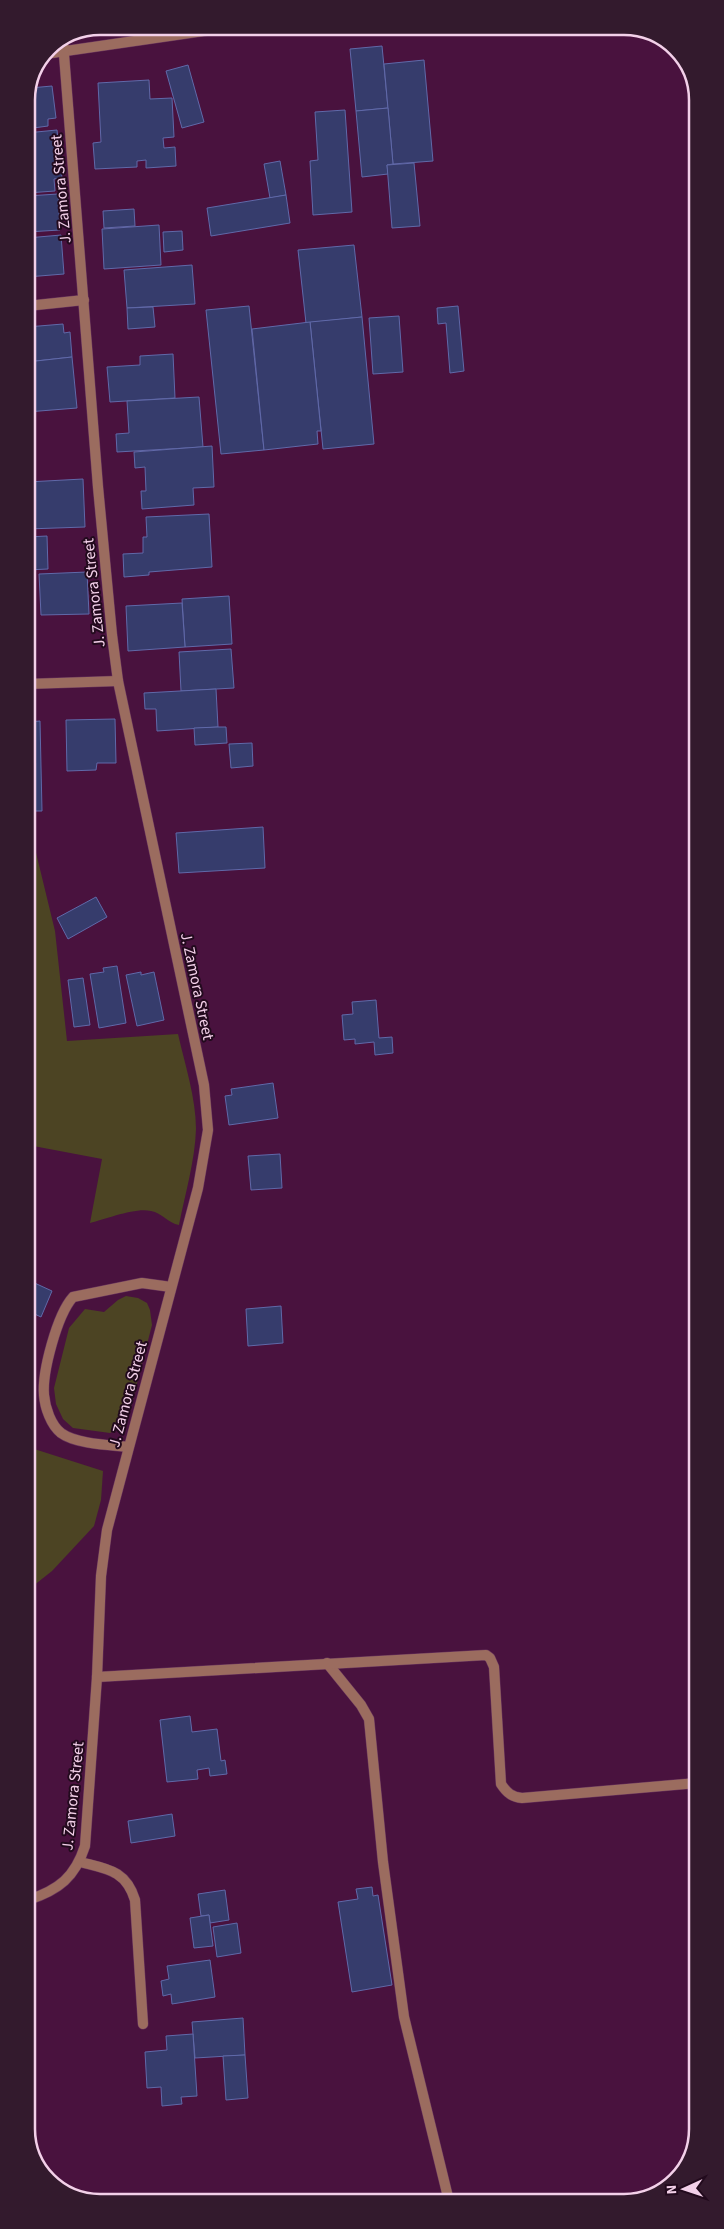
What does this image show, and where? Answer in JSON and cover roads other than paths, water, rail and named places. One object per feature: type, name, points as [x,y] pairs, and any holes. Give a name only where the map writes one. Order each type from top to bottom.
[{"type":"street","points":[[63,47],[163,35]]},
{"type":"street","name":"J. Zamora Street","points":[[35,1897],[62,1884],[73,1873],[80,1862],[85,1846],[97,1677],[102,1560],[107,1530],[204,1160],[208,1116],[202,1075],[118,680],[98,497],[63,47]]},
{"type":"street","points":[[35,305],[84,300]]},
{"type":"street","points":[[35,684],[118,680]]},
{"type":"street","points":[[128,1447],[77,1440],[62,1434],[56,1429],[47,1409],[44,1393],[52,1348],[65,1309],[73,1297],[134,1284],[151,1283],[171,1286]]},
{"type":"street","points":[[97,1677],[482,1654],[490,1658],[494,1667],[501,1784],[506,1792],[514,1797],[522,1798],[689,1784]]},
{"type":"street","points":[[327,1662],[361,1705],[370,1724],[383,1862],[404,2016],[448,2194]]},
{"type":"street","points":[[80,1862],[119,1874],[132,1889],[135,1900],[143,2024]]}]
